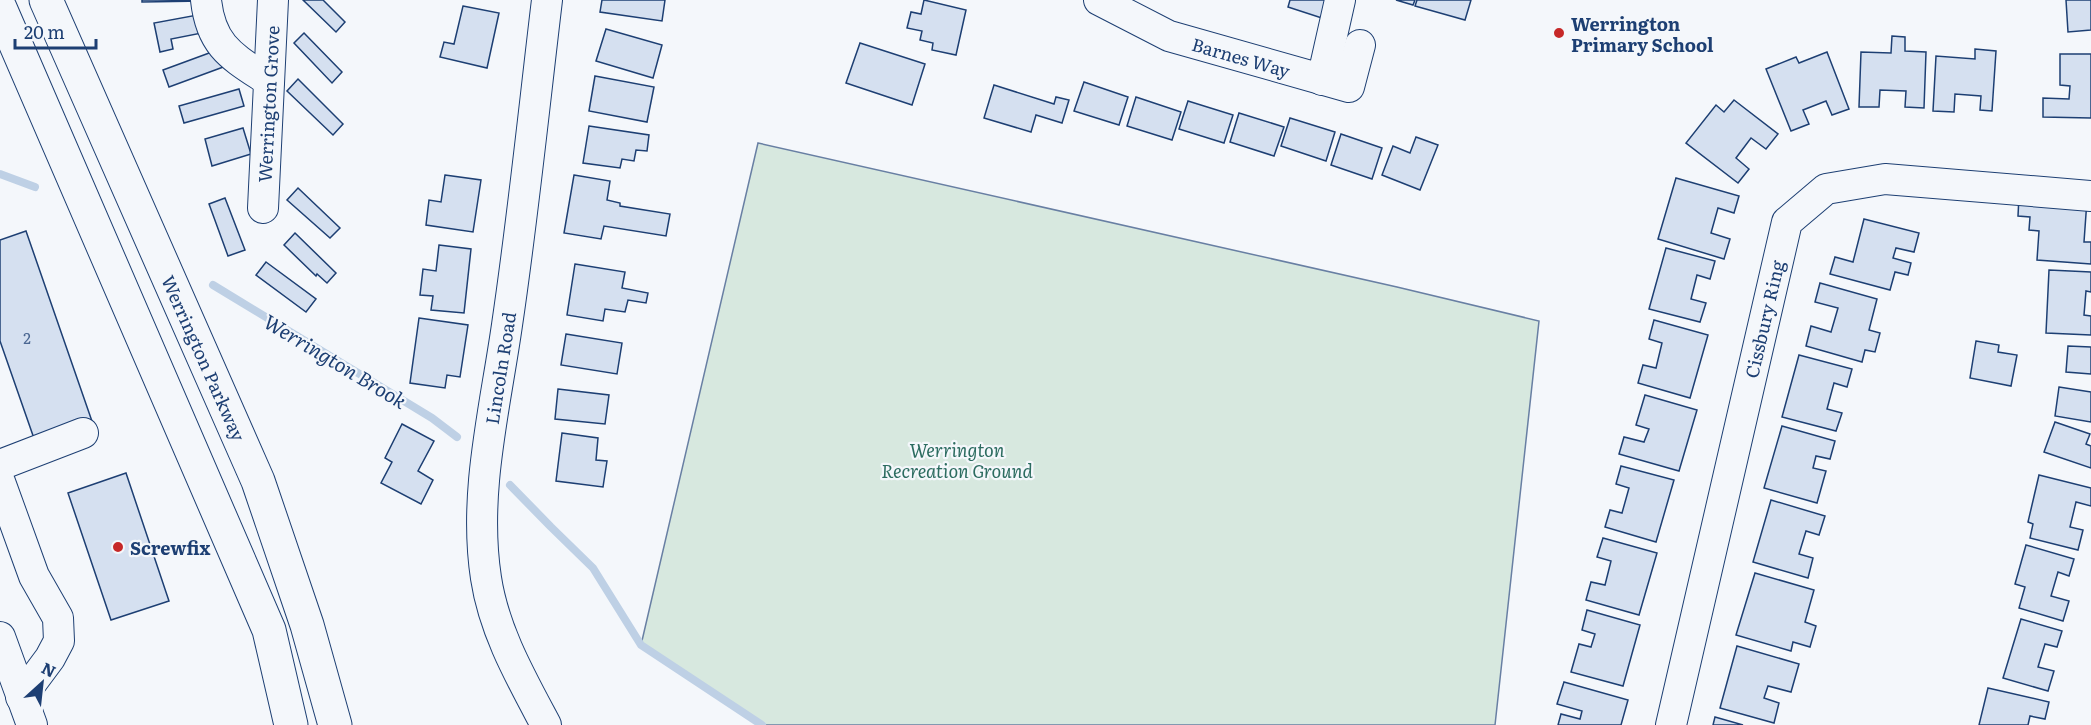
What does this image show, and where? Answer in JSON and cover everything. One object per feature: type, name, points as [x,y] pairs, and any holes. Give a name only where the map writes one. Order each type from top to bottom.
[{"type":"highway","name":"Werrington Parkway","points":[[46,0],[258,481],[307,625],[335,725]]},
{"type":"highway","points":[[0,8],[269,630],[291,725]]},
{"type":"street","points":[[206,0],[207,13],[215,36],[233,56],[269,81]]},
{"type":"street","name":"Werrington Grove","points":[[263,208],[273,0]]},
{"type":"street","name":"Lincoln Road","points":[[546,725],[519,675],[494,615],[486,580],[482,546],[482,512],[487,455],[524,198],[547,0]]},
{"type":"street","name":"Barnes Way","points":[[1099,0],[1169,36],[1349,87],[1360,45]]},
{"type":"street","points":[[1323,80],[1340,0]]},
{"type":"street","name":"Cissbury Ring","points":[[1671,725],[1786,222],[1826,189],[1885,179],[2091,196]]},
{"type":"street","points":[[0,465],[83,433]]},
{"type":"street","points":[[0,482],[34,576],[58,618],[59,641],[50,658],[21,697]]},
{"type":"street","points":[[0,637],[32,725]]},
{"type":"green space","name":"Werrington Recreation Ground","points":[[758,143],[1539,321],[1495,725],[762,725],[641,645]]},
{"type":"building","points":[[142,0],[204,0],[204,1],[142,2]]},
{"type":"building","points":[[303,0],[323,0],[345,22],[336,32]]},
{"type":"building","points":[[602,0],[665,0],[662,21],[600,12]]},
{"type":"building","points":[[924,0],[966,10],[956,55],[932,50],[933,43],[920,40],[922,31],[907,28],[911,12],[921,14]]},
{"type":"building","points":[[1290,0],[1335,0],[1331,21],[1288,7]]},
{"type":"building","points":[[1396,0],[1415,0],[1413,5]]},
{"type":"building","points":[[1417,0],[1471,0],[1465,20],[1415,6]]},
{"type":"building","points":[[2066,0],[2091,0],[2091,30],[2068,32]]},
{"type":"building","points":[[463,6],[499,13],[487,68],[440,57],[444,42],[454,44]]},
{"type":"building","points":[[208,13],[212,31],[171,39],[173,49],[160,52],[154,23]]},
{"type":"building","points":[[606,29],[662,45],[653,78],[596,61]]},
{"type":"building","points":[[304,33],[342,72],[332,83],[294,43]]},
{"type":"building","points":[[1892,36],[1905,37],[1905,51],[1926,52],[1924,108],[1905,107],[1906,91],[1880,90],[1879,107],[1859,107],[1861,52],[1891,53]]},
{"type":"building","points":[[860,43],[925,64],[912,105],[846,83]]},
{"type":"building","points":[[220,49],[226,66],[169,87],[163,70]]},
{"type":"building","points":[[1975,49],[1996,51],[1992,111],[1980,110],[1981,96],[1955,94],[1954,112],[1933,111],[1936,56],[1975,59]]},
{"type":"building","points":[[1827,52],[1849,109],[1832,115],[1826,101],[1803,110],[1809,124],[1791,131],[1766,69],[1796,57],[1799,63]]},
{"type":"building","points":[[2060,54],[2091,54],[2091,118],[2043,117],[2043,98],[2069,99],[2070,86],[2060,85]]},
{"type":"building","points":[[595,76],[654,87],[647,122],[589,111]]},
{"type":"building","points":[[298,79],[343,124],[333,135],[287,91]]},
{"type":"building","points":[[1084,82],[1128,97],[1119,125],[1074,111]]},
{"type":"building","points":[[994,85],[1054,104],[1056,97],[1069,100],[1062,123],[1036,115],[1031,132],[984,118]]},
{"type":"building","points":[[239,89],[244,106],[184,123],[179,106]]},
{"type":"building","points":[[1136,97],[1181,112],[1172,140],[1127,126]]},
{"type":"building","points":[[1734,100],[1778,134],[1766,149],[1751,138],[1736,158],[1749,169],[1738,183],[1686,143],[1716,105],[1724,112]]},
{"type":"building","points":[[1188,101],[1233,115],[1224,143],[1179,129]]},
{"type":"building","points":[[1239,113],[1284,127],[1274,156],[1230,142]]},
{"type":"building","points":[[1290,118],[1335,132],[1326,161],[1281,146]]},
{"type":"building","points":[[589,126],[649,135],[647,151],[636,150],[634,161],[622,159],[620,168],[583,163]]},
{"type":"building","points":[[243,128],[251,154],[212,166],[205,139]]},
{"type":"building","points":[[1341,134],[1382,148],[1372,179],[1331,165]]},
{"type":"building","points":[[1416,137],[1438,145],[1420,190],[1382,175],[1393,146],[1410,153]]},
{"type":"building","points":[[445,175],[481,180],[473,232],[426,225],[429,200],[441,202]]},
{"type":"building","points":[[574,175],[610,181],[607,200],[620,203],[620,206],[670,214],[666,236],[604,226],[601,239],[564,233]]},
{"type":"building","points":[[1676,178],[1739,196],[1734,213],[1718,208],[1711,233],[1730,239],[1724,259],[1658,239]]},
{"type":"building","points":[[298,188],[340,228],[330,238],[287,200]]},
{"type":"building","points":[[2019,196],[2087,200],[2084,242],[2091,242],[2091,264],[2037,260],[2039,231],[2029,230],[2030,217],[2018,216]]},
{"type":"building","points":[[225,198],[245,250],[228,256],[209,204]]},
{"type":"building","points":[[1864,219],[1919,233],[1914,252],[1896,248],[1893,258],[1911,263],[1908,275],[1895,272],[1890,290],[1830,274],[1835,257],[1853,262]]},
{"type":"building","points":[[26,231],[94,427],[37,447],[0,341],[0,240]]},
{"type":"building","points":[[295,233],[336,273],[327,283],[317,274],[316,276],[284,245]]},
{"type":"building","points":[[439,245],[471,249],[464,313],[431,310],[433,296],[420,295],[423,269],[436,271]]},
{"type":"building","points":[[1666,248],[1715,261],[1710,279],[1697,275],[1691,299],[1706,303],[1700,322],[1649,309]]},
{"type":"building","points":[[266,262],[316,299],[306,312],[256,275]]},
{"type":"building","points":[[575,264],[625,272],[622,288],[648,293],[646,303],[628,300],[625,312],[605,309],[603,321],[567,315]]},
{"type":"building","points":[[2049,270],[2091,272],[2091,292],[2086,291],[2084,315],[2091,316],[2091,335],[2046,333]]},
{"type":"building","points":[[1820,283],[1877,299],[1869,330],[1880,333],[1875,352],[1865,350],[1862,362],[1806,346],[1811,326],[1831,332],[1838,308],[1815,302]]},
{"type":"building","points":[[419,318],[468,325],[460,377],[447,375],[445,388],[410,383]]},
{"type":"building","points":[[1654,320],[1708,335],[1690,398],[1638,383],[1643,365],[1656,368],[1662,343],[1649,339]]},
{"type":"building","points":[[566,334],[622,343],[617,374],[561,365]]},
{"type":"building","points":[[1976,341],[1999,345],[1998,352],[2017,355],[2011,386],[1970,378]]},
{"type":"building","points":[[2068,346],[2091,347],[2091,374],[2066,372]]},
{"type":"building","points":[[1799,355],[1852,369],[1847,387],[1834,383],[1827,409],[1842,413],[1836,431],[1782,417]]},
{"type":"building","points":[[2059,387],[2091,392],[2091,422],[2055,416]]},
{"type":"building","points":[[558,389],[609,395],[605,424],[555,419]]},
{"type":"building","points":[[1645,395],[1697,410],[1679,471],[1619,454],[1624,437],[1644,442],[1649,429],[1636,425]]},
{"type":"building","points":[[2055,422],[2090,434],[2086,444],[2091,446],[2091,468],[2044,452]]},
{"type":"building","points":[[402,424],[434,441],[418,471],[433,480],[421,504],[381,483],[392,462],[385,458]]},
{"type":"building","points":[[1782,426],[1835,441],[1830,459],[1816,456],[1813,468],[1826,471],[1817,503],[1764,488]]},
{"type":"building","points":[[562,433],[598,438],[596,460],[607,461],[603,487],[556,481]]},
{"type":"building","points":[[1621,466],[1674,480],[1656,542],[1605,527],[1610,510],[1622,513],[1629,488],[1616,484]]},
{"type":"building","points":[[126,473],[169,601],[111,620],[68,493]]},
{"type":"building","points":[[2039,475],[2091,488],[2091,506],[2076,502],[2070,527],[2083,530],[2078,550],[2030,538],[2033,524],[2028,522]]},
{"type":"building","points":[[1771,500],[1825,516],[1819,535],[1806,531],[1799,554],[1813,558],[1808,578],[1753,562]]},
{"type":"building","points":[[1603,538],[1657,553],[1639,615],[1586,600],[1591,582],[1605,585],[1611,561],[1597,557]]},
{"type":"building","points":[[2026,545],[2074,559],[2069,576],[2058,572],[2051,596],[2069,601],[2063,621],[2019,608],[2025,587],[2015,584]]},
{"type":"building","points":[[1755,573],[1814,590],[1805,622],[1816,626],[1810,647],[1793,642],[1791,651],[1736,635]]},
{"type":"building","points":[[1587,610],[1640,625],[1623,686],[1571,672],[1579,644],[1591,647],[1595,634],[1582,630]]},
{"type":"building","points":[[2021,619],[2062,631],[2057,647],[2045,644],[2038,667],[2054,671],[2048,691],[2003,678]]},
{"type":"building","points":[[1737,646],[1799,664],[1791,692],[1768,686],[1764,698],[1779,703],[1774,723],[1720,708]]},
{"type":"building","points":[[1564,682],[1628,700],[1621,725],[1558,725],[1561,714],[1580,719],[1582,711],[1557,704]]},
{"type":"building","points":[[1988,688],[2049,702],[2045,719],[2030,716],[2028,725],[1979,725]]},
{"type":"building","points":[[1715,717],[1743,725],[1713,725]]},
{"type":"waterway","name":"Werrington Brook","points":[[0,174],[35,187]]},
{"type":"waterway","name":"Werrington Brook","points":[[213,285],[432,418],[457,437]]},
{"type":"waterway","name":"Werrington Brook","points":[[510,485],[593,568],[641,645],[762,725]]},
{"type":"place","name":"Werrington Primary School","points":[[1559,33]]},
{"type":"place","name":"Screwfix","points":[[118,547]]}]
